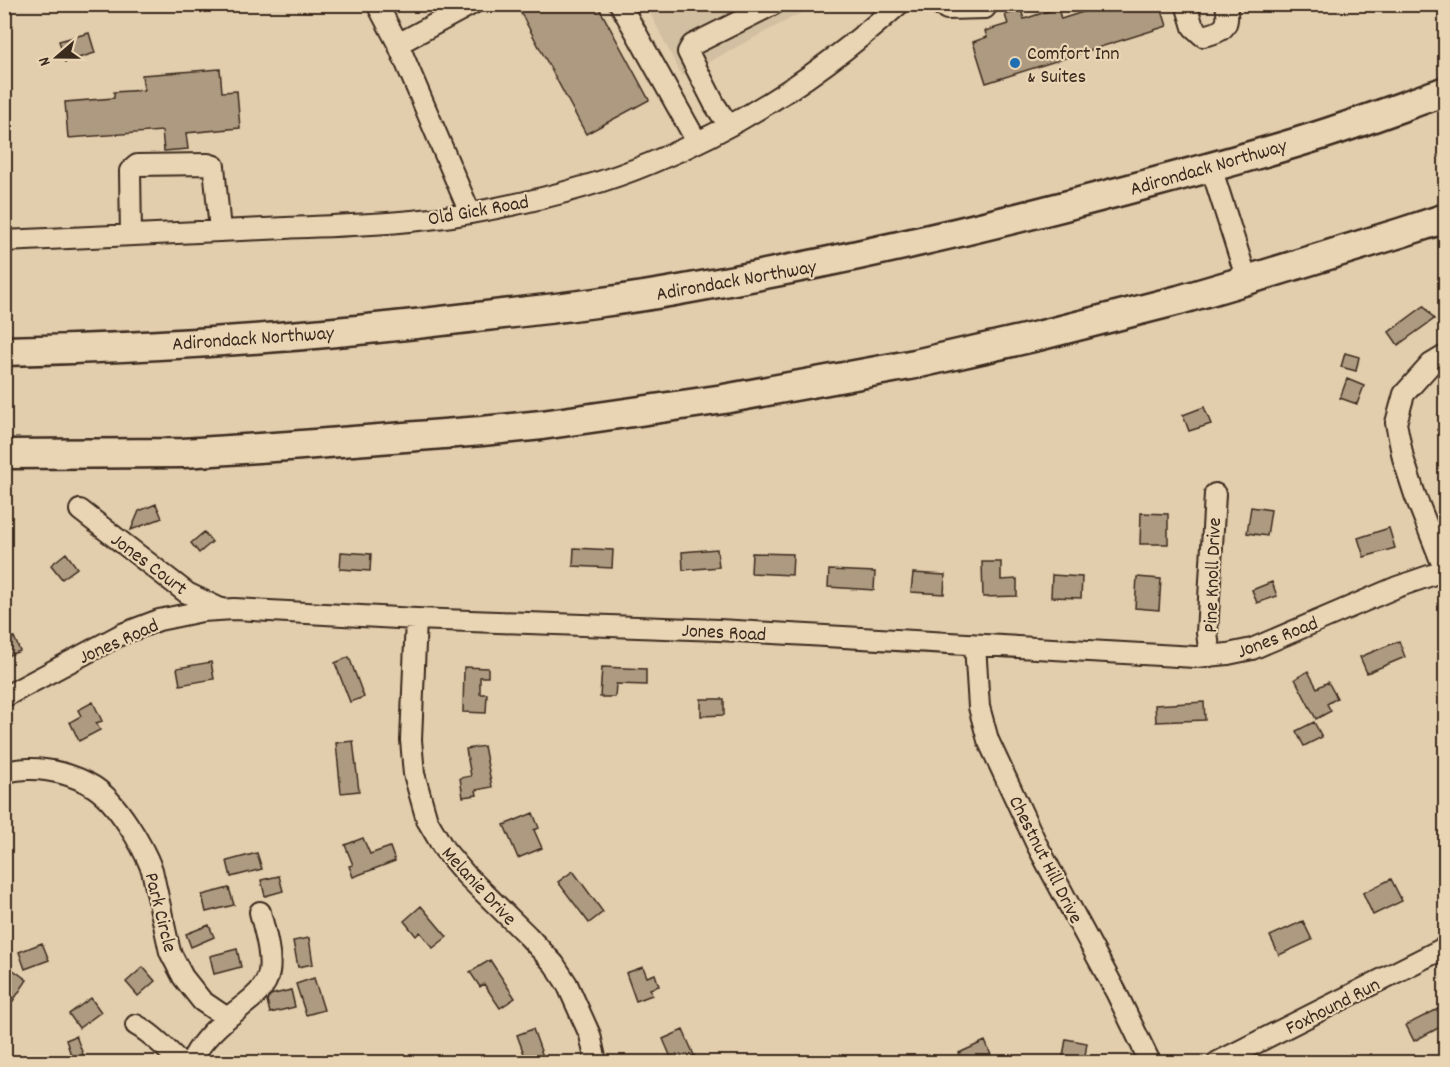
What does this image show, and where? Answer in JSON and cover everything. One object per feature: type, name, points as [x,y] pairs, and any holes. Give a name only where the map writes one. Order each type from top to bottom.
[{"type":"highway","name":"Adirondack Northway","points":[[4,351],[221,341],[396,327],[583,305],[681,290],[824,263],[1028,216],[1325,134],[1446,91]]},
{"type":"highway","points":[[4,454],[194,452],[289,446],[542,425],[724,399],[915,364],[1038,336],[1179,300],[1446,218]]},
{"type":"street","points":[[377,4],[398,44],[470,213]]},
{"type":"street","points":[[398,44],[472,4]]},
{"type":"street","points":[[620,4],[697,142]]},
{"type":"street","points":[[729,126],[715,105],[688,52],[692,45],[774,4]]},
{"type":"street","name":"Old Gick Road","points":[[4,242],[396,223],[470,213],[531,201],[606,180],[653,163],[729,126],[789,90],[834,59],[899,4]]},
{"type":"street","points":[[939,4],[947,9],[990,6]]},
{"type":"street","points":[[1186,4],[1193,27],[1203,36],[1224,28],[1229,19],[1226,4]]},
{"type":"street","points":[[131,235],[130,171],[137,165],[208,164],[214,166],[220,231]]},
{"type":"street","points":[[1211,167],[1247,280]]},
{"type":"street","points":[[1445,571],[1415,495],[1403,458],[1396,423],[1404,394],[1431,363],[1446,355]]},
{"type":"street","name":"Pine Knoll Drive","points":[[1210,656],[1207,633],[1215,494]]},
{"type":"street","name":"Jones Court","points":[[80,510],[187,593],[223,610]]},
{"type":"street","name":"Jones Road","points":[[4,696],[122,634],[159,620],[202,611],[234,609],[416,619],[719,630],[1195,657],[1252,649],[1397,587],[1445,571]]},
{"type":"street","name":"Melanie Drive","points":[[416,619],[411,740],[414,774],[427,820],[444,849],[466,875],[554,964],[567,984],[590,1035],[596,1062]]},
{"type":"street","name":"Chestnut Hill Drive","points":[[975,645],[979,707],[988,740],[1037,845],[1116,992],[1150,1062]]},
{"type":"street","name":"Park Circle","points":[[4,772],[27,769],[52,771],[81,779],[96,788],[107,799],[128,824],[148,859],[170,952],[183,977],[211,1009],[227,1018]]},
{"type":"street","points":[[191,1062],[204,1041],[227,1018],[258,993],[266,981],[269,972],[269,956],[260,912]]},
{"type":"street","name":"Foxhound Run","points":[[1218,1062],[1446,947]]},
{"type":"street","points":[[136,1025],[155,1038],[180,1062]]},
{"type":"shaded area","points":[[646,5],[816,5],[682,76]]},
{"type":"building","points":[[516,4],[597,4],[649,100],[586,134]]},
{"type":"building","name":"Comfort Inn & Suites","points":[[1108,4],[1160,4],[1167,26],[986,83],[973,42],[987,37],[985,31],[1008,24],[1005,15],[1021,10],[1024,19],[1058,8],[1061,19]]},
{"type":"building","points":[[89,33],[95,53],[65,62],[59,41]]},
{"type":"building","points":[[220,69],[222,92],[237,91],[240,128],[186,133],[188,149],[164,151],[162,131],[68,138],[65,102],[114,98],[114,92],[144,90],[142,75]]},
{"type":"building","points":[[1424,306],[1434,319],[1398,345],[1389,332]]},
{"type":"building","points":[[1345,353],[1359,357],[1356,371],[1341,367]]},
{"type":"building","points":[[1347,379],[1364,386],[1357,404],[1340,398]]},
{"type":"building","points":[[1204,407],[1211,424],[1189,431],[1183,415]]},
{"type":"building","points":[[1446,419],[1446,437],[1437,430]]},
{"type":"building","points":[[156,504],[162,518],[131,530],[139,511]]},
{"type":"building","points":[[1251,507],[1271,510],[1267,536],[1247,533]]},
{"type":"building","points":[[1141,513],[1168,514],[1168,544],[1140,544]]},
{"type":"building","points":[[1389,528],[1395,548],[1364,557],[1358,538]]},
{"type":"building","points":[[204,532],[212,542],[199,553],[191,543]]},
{"type":"building","points":[[574,548],[613,550],[612,568],[573,566]]},
{"type":"building","points":[[717,549],[719,567],[683,570],[682,552]]},
{"type":"building","points":[[341,552],[371,554],[370,571],[340,569]]},
{"type":"building","points":[[66,553],[77,568],[62,579],[51,565]]},
{"type":"building","points":[[752,553],[793,554],[792,575],[751,573]]},
{"type":"building","points":[[982,562],[1001,562],[1001,580],[1017,579],[1017,596],[983,597]]},
{"type":"building","points":[[829,570],[875,572],[874,590],[828,587]]},
{"type":"building","points":[[913,573],[945,575],[944,594],[911,592]]},
{"type":"building","points":[[1052,575],[1082,577],[1081,598],[1051,597]]},
{"type":"building","points":[[1137,577],[1161,579],[1159,610],[1135,608]]},
{"type":"building","points":[[1272,582],[1277,596],[1257,603],[1252,590]]},
{"type":"building","points":[[14,637],[20,651],[4,657],[4,641]]},
{"type":"building","points":[[1399,641],[1405,657],[1367,673],[1360,657]]},
{"type":"building","points":[[349,657],[364,697],[350,702],[335,663]]},
{"type":"building","points":[[211,662],[214,679],[180,685],[177,668]]},
{"type":"building","points":[[464,667],[488,668],[488,677],[480,677],[480,694],[487,694],[486,713],[463,712]]},
{"type":"building","points":[[602,667],[646,669],[646,685],[616,684],[615,697],[600,697]]},
{"type":"building","points":[[1308,671],[1317,688],[1328,682],[1337,698],[1327,704],[1331,711],[1316,719],[1295,679]]},
{"type":"building","points":[[701,699],[724,699],[724,715],[701,716]]},
{"type":"building","points":[[93,702],[102,721],[96,723],[100,730],[79,741],[70,722],[81,716],[78,710]]},
{"type":"building","points":[[1204,702],[1205,720],[1156,722],[1155,705]]},
{"type":"building","points":[[1314,722],[1322,737],[1304,746],[1296,731]]},
{"type":"building","points":[[353,741],[359,791],[341,793],[336,743]]},
{"type":"building","points":[[484,746],[492,787],[476,790],[477,795],[463,797],[460,778],[471,776],[466,749]]},
{"type":"building","points":[[533,813],[539,828],[534,830],[542,848],[518,858],[504,825]]},
{"type":"building","points":[[363,838],[370,854],[390,847],[395,861],[353,877],[349,866],[353,865],[345,845]]},
{"type":"building","points":[[257,853],[262,869],[231,877],[227,861]]},
{"type":"building","points":[[573,871],[603,912],[589,923],[558,882]]},
{"type":"building","points":[[279,876],[283,891],[265,896],[261,880]]},
{"type":"building","points":[[1391,879],[1402,901],[1373,915],[1363,893]]},
{"type":"building","points":[[229,888],[234,905],[206,912],[202,895]]},
{"type":"building","points":[[421,906],[447,937],[433,948],[420,932],[416,936],[404,921]]},
{"type":"building","points":[[1303,921],[1312,940],[1279,955],[1270,936]]},
{"type":"building","points":[[209,925],[214,937],[191,947],[186,934]]},
{"type":"building","points":[[309,938],[313,964],[298,967],[293,941]]},
{"type":"building","points":[[42,943],[49,960],[25,969],[19,952]]},
{"type":"building","points":[[237,949],[241,967],[214,974],[210,956]]},
{"type":"building","points":[[490,960],[515,998],[500,1008],[484,984],[480,987],[470,972]]},
{"type":"building","points":[[143,967],[155,981],[138,996],[126,982]]},
{"type":"building","points":[[643,967],[647,977],[655,974],[659,986],[650,989],[652,995],[636,1001],[626,973]]},
{"type":"building","points":[[12,969],[27,980],[11,1004],[4,999],[4,980]]},
{"type":"building","points":[[314,978],[324,1010],[306,1015],[296,984]]},
{"type":"building","points":[[291,990],[295,1007],[270,1013],[266,996]]},
{"type":"building","points":[[91,998],[101,1012],[79,1028],[69,1014]]},
{"type":"building","points":[[1444,1006],[1446,1024],[1414,1041],[1406,1025]]},
{"type":"building","points":[[533,1029],[545,1062],[527,1062],[517,1035]]},
{"type":"building","points":[[683,1030],[697,1062],[673,1062],[663,1039]]},
{"type":"building","points":[[76,1036],[84,1057],[73,1061],[66,1040]]},
{"type":"building","points":[[1066,1039],[1087,1043],[1084,1062],[1062,1062]]},
{"type":"building","points":[[985,1041],[994,1062],[957,1062],[962,1060],[959,1053]]},
{"type":"building","points":[[1351,1054],[1356,1062],[1346,1062],[1344,1058]]},
{"type":"building","points":[[1371,1054],[1376,1062],[1357,1062]]},
{"type":"place","name":"Comfort Inn & Suites","points":[[1015,63]]}]
